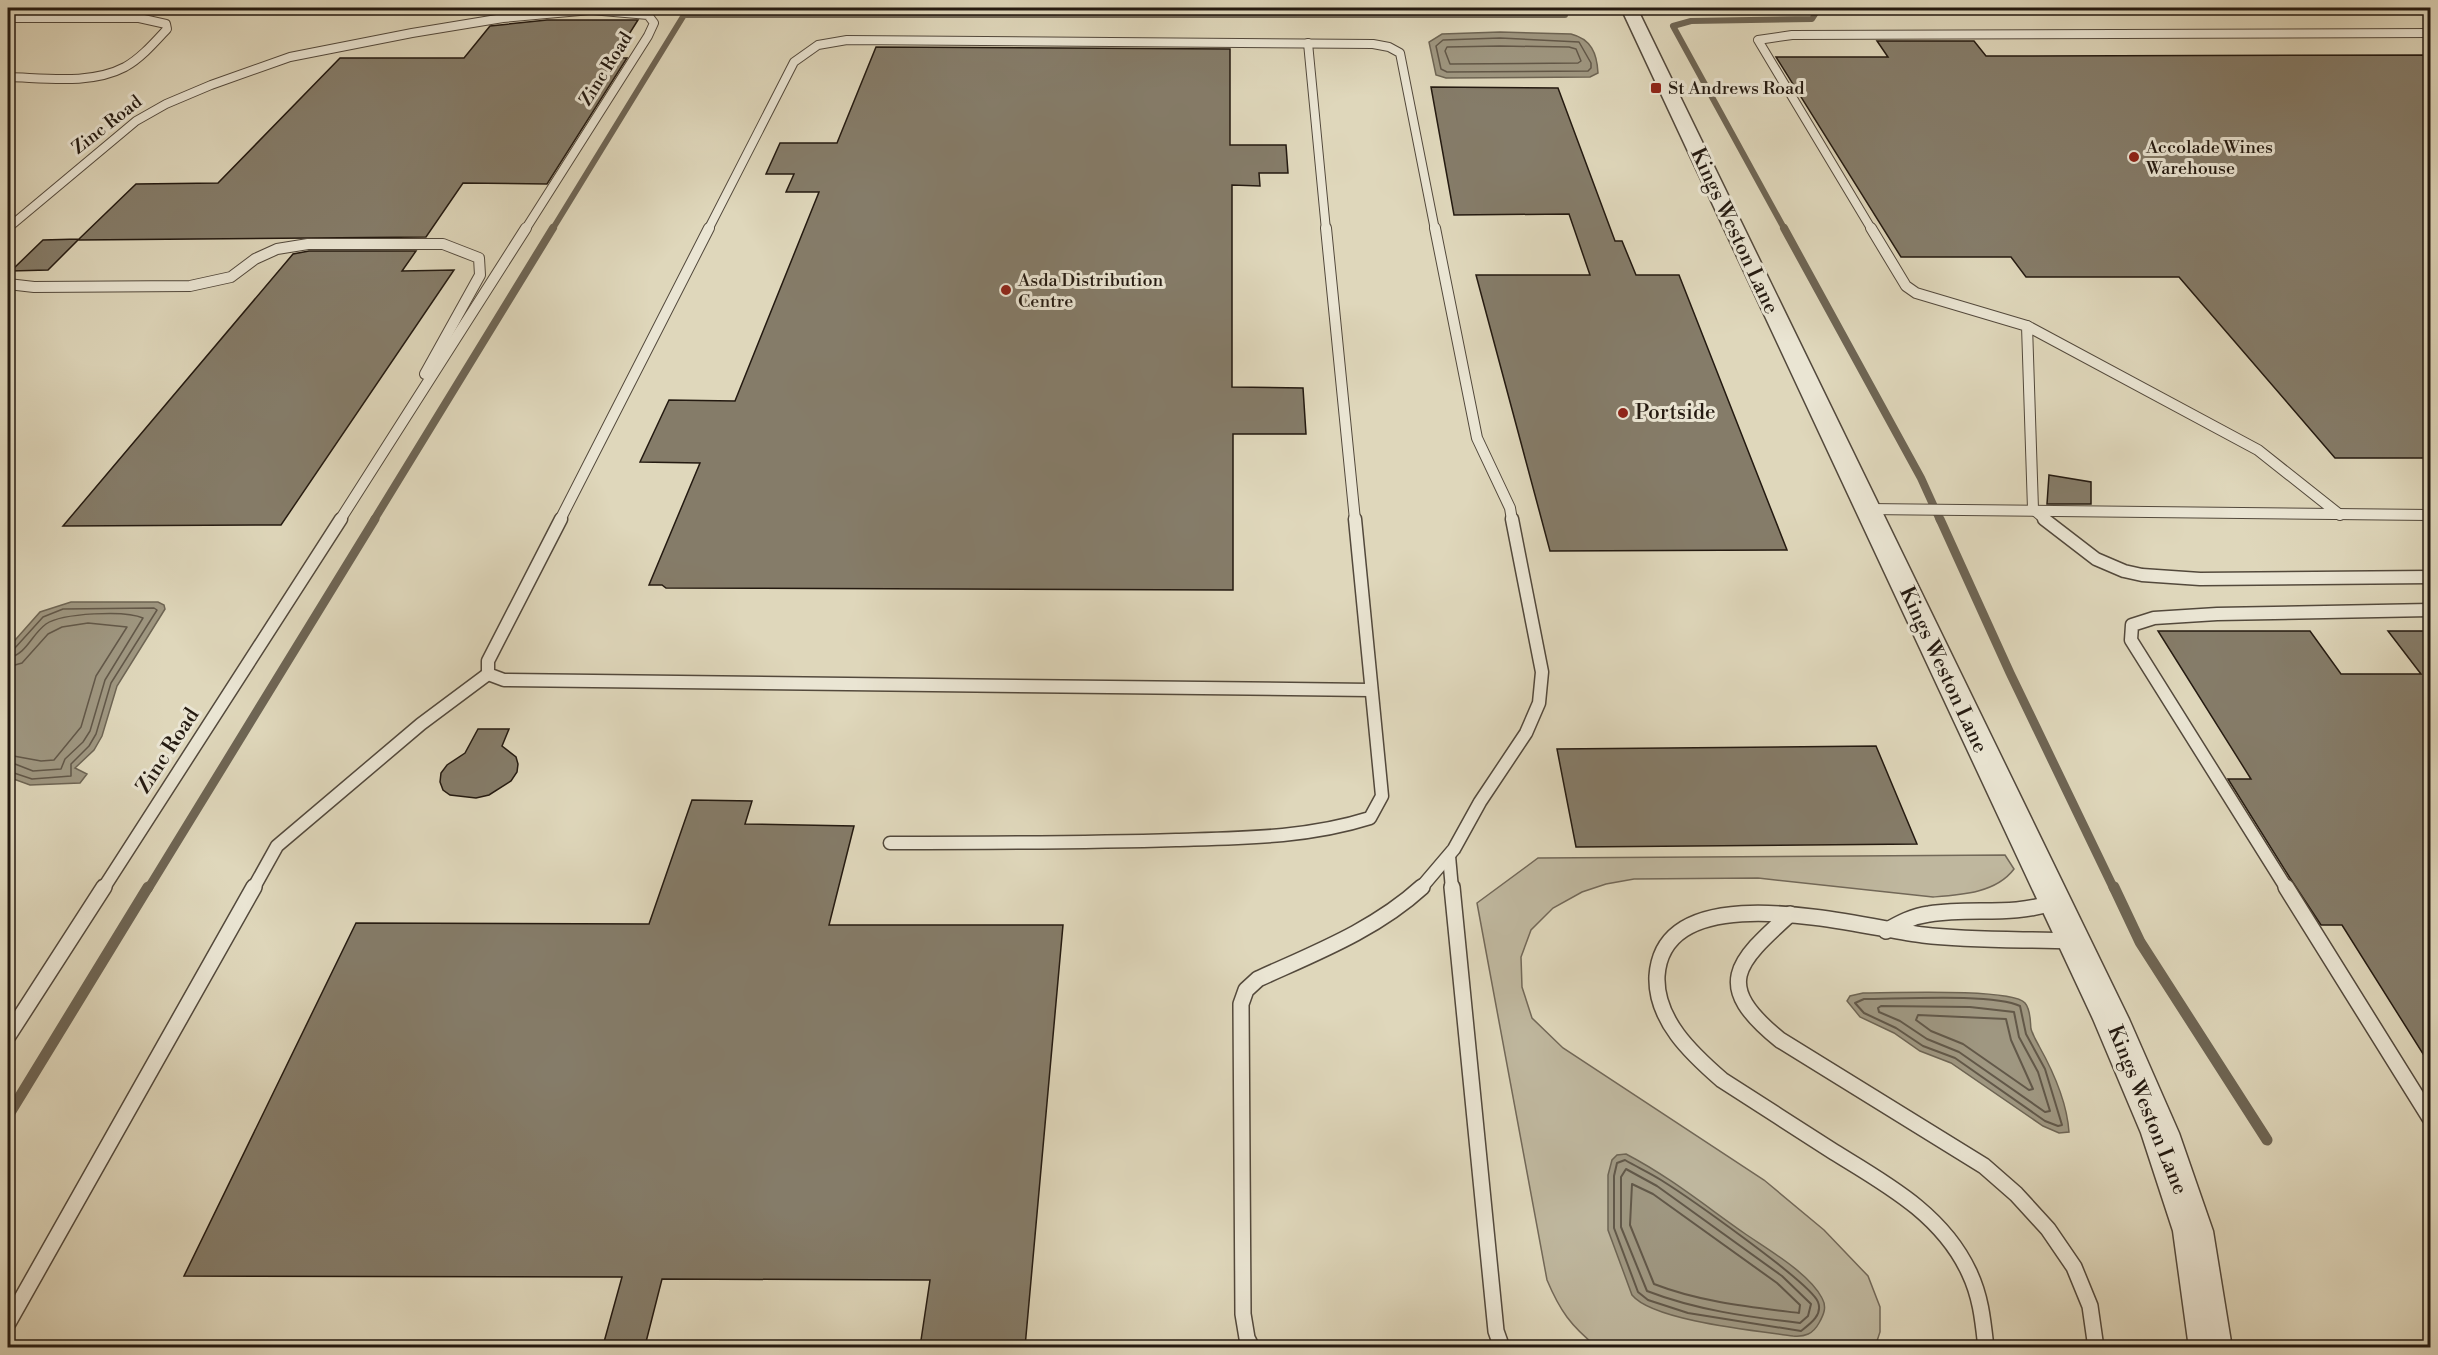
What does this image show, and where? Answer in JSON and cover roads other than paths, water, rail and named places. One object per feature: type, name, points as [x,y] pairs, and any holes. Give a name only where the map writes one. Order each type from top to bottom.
[{"type":"street","name":"Kings Weston Lane","points":[[1629,8],[2111,1019],[2160,1133],[2193,1231],[2211,1347]]},
{"type":"lane","name":"Zinc Road","points":[[8,228],[136,121],[166,104],[264,64],[489,19],[626,10],[648,15],[654,23],[648,36],[361,487],[8,1036]]},
{"type":"lane","points":[[8,18],[139,18],[166,24],[167,29],[123,68],[106,74],[82,77],[8,77]]},
{"type":"lane","points":[[2340,515],[2258,450],[2027,326],[1916,293],[1906,286],[1758,40],[1792,35],[2430,33]]},
{"type":"lane","points":[[488,674],[488,661],[794,62],[807,50],[823,42],[847,40],[1308,43],[1381,45],[1395,50],[1401,57],[1477,438],[1510,508],[1542,672],[1537,712],[1500,773],[1471,814],[1449,856],[1426,883],[1399,907],[1361,930],[1258,979],[1246,990],[1241,1004],[1243,1314],[1252,1347]]},
{"type":"lane","points":[[890,843],[1090,844],[1290,835],[1349,825],[1370,818],[1382,796],[1308,43]]},
{"type":"lane","name":"Zinc Road","points":[[8,284],[34,287],[190,286],[231,277],[255,259],[277,249],[308,244],[444,244],[479,258],[480,274],[361,487]]},
{"type":"lane","points":[[2027,326],[2033,509],[2080,548],[2107,564],[2141,575],[2185,578],[2430,577]]},
{"type":"lane","points":[[1868,509],[2430,515]]},
{"type":"lane","points":[[2430,610],[2217,614],[2154,618],[2132,625],[2131,640],[2430,1118]]},
{"type":"lane","points":[[488,674],[504,680],[1370,690]]},
{"type":"lane","points":[[8,1323],[277,846],[421,724],[488,674]]},
{"type":"lane","points":[[1449,856],[1496,1331],[1502,1347]]},
{"type":"lane","points":[[1886,931],[1910,917],[1929,913],[2029,910],[2055,902]]},
{"type":"lane","points":[[1986,1347],[1980,1303],[1971,1275],[1953,1245],[1927,1214],[1906,1197],[1722,1080],[1682,1044],[1668,1023],[1659,996],[1656,971],[1661,950],[1669,938],[1688,926],[1713,919],[1759,914],[1790,914],[1857,923],[1886,931],[1928,935],[2074,942]]},
{"type":"lane","points":[[1790,914],[1744,960],[1739,984],[1747,1008],[1754,1018],[1780,1040],[1984,1166],[2005,1182],[2044,1227],[2082,1283],[2091,1306],[2096,1347]]},
{"type":"water","points":[[1500,32],[1578,36],[1592,48],[1598,73],[1590,77],[1446,78],[1436,75],[1429,42],[1442,34]]},
{"type":"water","points":[[71,602],[158,602],[164,605],[165,609],[117,686],[102,736],[94,750],[75,768],[87,774],[80,783],[30,785],[8,777],[8,648],[40,612]]},
{"type":"water","points":[[1863,993],[1975,993],[2015,998],[2025,1003],[2029,1012],[2031,1029],[2062,1099],[2069,1132],[2059,1133],[2043,1126],[1951,1063],[1920,1051],[1894,1033],[1860,1017],[1847,1001],[1850,996]]},
{"type":"water","points":[[1626,1154],[1686,1192],[1787,1262],[1808,1280],[1824,1304],[1822,1317],[1814,1330],[1805,1335],[1793,1336],[1732,1328],[1661,1312],[1632,1295],[1608,1230],[1608,1175],[1612,1160],[1617,1155]]},
{"type":"waterway","points":[[1785,230],[1673,26],[1691,21],[1812,19],[1819,8]]},
{"type":"waterway","points":[[552,230],[684,15],[1565,15]]},
{"type":"waterway","points":[[374,520],[553,228]]},
{"type":"waterway","points":[[1784,228],[1921,478],[1940,520]]},
{"type":"waterway","points":[[148,889],[375,519]]},
{"type":"waterway","points":[[1940,519],[2010,673],[2114,889]]},
{"type":"waterway","points":[[8,1116],[148,887]]},
{"type":"waterway","points":[[2114,887],[2140,942],[2267,1140]]},
{"type":"place","name":"St Andrews Road","points":[[1656,88]]},
{"type":"place","name":"Accolade Wines Warehouse","points":[[2134,157]]},
{"type":"place","name":"Asda Distribution Centre","points":[[1006,290]]},
{"type":"place","name":"Portside","points":[[1623,413]]}]
